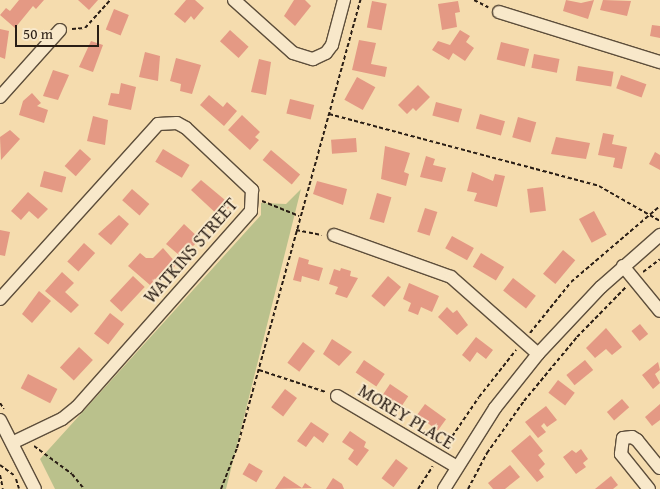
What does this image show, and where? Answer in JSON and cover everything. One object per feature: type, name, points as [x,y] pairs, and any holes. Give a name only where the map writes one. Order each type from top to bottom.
[{"type":"street","points":[[234,0],[293,53],[312,59],[326,53],[332,45],[344,0]]},
{"type":"street","points":[[499,12],[660,62]]},
{"type":"street","points":[[0,97],[60,30]]},
{"type":"street","name":"WATKINS STREET","points":[[0,299],[158,124],[177,123],[186,128],[248,183],[254,197],[251,211],[77,407],[12,443]]},
{"type":"street","points":[[334,235],[451,277],[538,354]]},
{"type":"street","points":[[444,489],[495,408],[538,354],[623,266],[660,235]]},
{"type":"street","points":[[623,266],[660,311]]},
{"type":"street","name":"MOREY PLACE","points":[[338,396],[457,467]]},
{"type":"street","points":[[4,418],[28,487]]},
{"type":"street","points":[[649,489],[621,454],[622,438],[628,436],[637,440],[660,468]]},
{"type":"path","points":[[60,30],[85,28],[110,0]]},
{"type":"path","points":[[221,489],[237,448],[299,216],[360,0]]},
{"type":"path","points":[[474,0],[499,12]]},
{"type":"path","points":[[328,114],[599,186],[660,221]]},
{"type":"path","points":[[254,197],[299,216]]},
{"type":"path","points":[[296,230],[334,235]]},
{"type":"path","points":[[468,489],[488,453],[524,401],[577,337],[634,279],[660,259]]},
{"type":"path","points":[[258,370],[338,396]]},
{"type":"path","points":[[0,403],[4,418]]},
{"type":"path","points":[[29,435],[32,445],[72,474],[83,488],[78,489]]},
{"type":"path","points":[[0,465],[14,474],[28,487]]},
{"type":"path","points":[[0,475],[3,489]]},
{"type":"green space","points":[[301,189],[226,489],[55,489],[40,459],[261,215],[261,203],[286,204]]},
{"type":"building","points":[[19,0],[44,0],[36,9],[33,6],[15,28],[0,15],[6,8],[10,11]]},
{"type":"building","points":[[78,0],[98,0],[89,10]]},
{"type":"building","points":[[186,0],[195,0],[204,8],[194,20],[191,16],[185,23],[174,14]]},
{"type":"building","points":[[294,0],[305,0],[311,6],[295,26],[284,16]]},
{"type":"building","points":[[566,0],[581,3],[594,0],[588,19],[563,11]]},
{"type":"building","points":[[603,0],[631,1],[627,16],[600,10]]},
{"type":"building","points":[[372,1],[387,4],[382,30],[367,28]]},
{"type":"building","points":[[458,1],[460,12],[455,13],[457,27],[442,30],[438,4]]},
{"type":"building","points":[[114,9],[129,15],[121,35],[106,29]]},
{"type":"building","points":[[652,25],[660,26],[660,38],[650,36]]},
{"type":"building","points":[[0,29],[9,31],[5,59],[0,57]]},
{"type":"building","points":[[230,30],[249,47],[239,58],[220,41]]},
{"type":"building","points":[[460,30],[470,36],[466,42],[474,48],[465,61],[453,53],[449,60],[432,50],[438,41],[450,45]]},
{"type":"building","points":[[359,40],[376,43],[371,64],[387,67],[385,77],[352,70]]},
{"type":"building","points":[[91,41],[103,45],[93,72],[79,67]]},
{"type":"building","points":[[501,42],[529,49],[525,66],[497,59]]},
{"type":"building","points":[[145,52],[160,56],[158,81],[139,77]]},
{"type":"building","points":[[534,54],[560,59],[557,73],[531,68]]},
{"type":"building","points":[[176,58],[201,65],[192,94],[180,91],[181,84],[170,81]]},
{"type":"building","points":[[259,59],[271,62],[266,95],[251,92]]},
{"type":"building","points":[[578,66],[614,72],[611,86],[576,81]]},
{"type":"building","points":[[53,70],[69,75],[58,100],[43,96]]},
{"type":"building","points":[[621,75],[646,84],[642,97],[616,88]]},
{"type":"building","points":[[357,77],[375,87],[363,110],[344,100]]},
{"type":"building","points":[[121,83],[136,87],[131,110],[108,105],[111,93],[119,94]]},
{"type":"building","points":[[418,85],[430,97],[416,111],[413,108],[407,114],[398,105]]},
{"type":"building","points":[[32,93],[41,103],[37,106],[48,110],[44,123],[19,115],[23,101]]},
{"type":"building","points":[[209,95],[223,107],[227,102],[237,111],[224,126],[200,105]]},
{"type":"building","points":[[290,99],[314,105],[311,120],[286,114]]},
{"type":"building","points":[[436,102],[462,109],[458,123],[432,116]]},
{"type":"building","points":[[480,114],[505,121],[501,136],[476,128]]},
{"type":"building","points":[[242,115],[260,132],[255,137],[259,140],[250,150],[228,130]]},
{"type":"building","points":[[93,116],[108,120],[105,145],[87,141]]},
{"type":"building","points":[[518,117],[536,122],[530,142],[512,137]]},
{"type":"building","points":[[10,130],[20,139],[1,160],[0,137]]},
{"type":"building","points":[[603,133],[614,135],[612,144],[627,147],[622,169],[613,167],[615,158],[598,155]]},
{"type":"building","points":[[556,137],[590,143],[586,159],[551,154]]},
{"type":"building","points":[[356,138],[357,152],[332,154],[331,140]]},
{"type":"building","points":[[385,146],[410,153],[404,172],[409,174],[406,186],[381,179]]},
{"type":"building","points":[[80,149],[91,159],[76,176],[65,166]]},
{"type":"building","points":[[163,149],[190,165],[182,178],[155,162]]},
{"type":"building","points":[[271,150],[300,174],[292,184],[263,160]]},
{"type":"building","points":[[655,152],[660,155],[660,170],[649,164]]},
{"type":"building","points":[[426,156],[435,159],[433,165],[446,168],[442,182],[420,177]]},
{"type":"building","points":[[44,171],[66,177],[62,192],[40,186]]},
{"type":"building","points":[[472,172],[493,181],[495,174],[505,176],[497,207],[474,201],[477,193],[467,191]]},
{"type":"building","points":[[201,180],[231,205],[220,217],[191,190]]},
{"type":"building","points":[[317,181],[347,189],[343,205],[313,194]]},
{"type":"building","points":[[543,187],[546,211],[530,213],[527,189]]},
{"type":"building","points":[[132,189],[149,204],[140,215],[122,200]]},
{"type":"building","points":[[28,192],[48,209],[38,219],[29,211],[21,220],[11,211]]},
{"type":"building","points":[[377,193],[391,197],[384,223],[370,219]]},
{"type":"building","points":[[425,208],[437,212],[430,236],[417,232]]},
{"type":"building","points":[[594,211],[607,235],[592,243],[579,219]]},
{"type":"building","points":[[119,215],[129,224],[111,245],[98,234]]},
{"type":"building","points":[[184,224],[200,239],[193,246],[189,244],[179,255],[166,244]]},
{"type":"building","points":[[0,230],[10,232],[5,256],[0,255]]},
{"type":"building","points":[[452,236],[474,248],[467,260],[445,248]]},
{"type":"building","points":[[84,243],[95,253],[78,272],[67,262]]},
{"type":"building","points":[[163,248],[177,264],[173,268],[166,268],[150,285],[128,266],[140,253],[146,258],[153,258]]},
{"type":"building","points":[[563,250],[575,260],[555,284],[543,274]]},
{"type":"building","points":[[481,253],[504,267],[496,281],[473,267]]},
{"type":"building","points":[[299,257],[309,260],[308,264],[323,268],[319,281],[302,276],[301,282],[293,280]]},
{"type":"building","points":[[341,268],[351,271],[350,276],[358,278],[347,298],[335,294],[338,287],[329,284],[334,269],[340,271]]},
{"type":"building","points":[[62,272],[74,283],[65,292],[79,305],[71,313],[45,291]]},
{"type":"building","points":[[133,276],[145,287],[122,312],[110,301]]},
{"type":"building","points":[[388,276],[401,287],[384,307],[371,296]]},
{"type":"building","points":[[513,278],[536,296],[526,308],[503,291]]},
{"type":"building","points":[[409,283],[439,296],[432,312],[421,307],[418,315],[408,311],[411,303],[403,299]]},
{"type":"building","points":[[39,291],[51,301],[32,323],[22,314]]},
{"type":"building","points":[[447,307],[453,313],[457,310],[468,325],[457,335],[438,317]]},
{"type":"building","points":[[110,313],[124,324],[108,345],[94,333]]},
{"type":"building","points":[[640,324],[648,334],[640,341],[631,331]]},
{"type":"building","points":[[606,328],[622,347],[612,355],[606,349],[595,358],[586,348]]},
{"type":"building","points":[[476,337],[493,350],[486,359],[477,352],[470,362],[462,355]]},
{"type":"building","points":[[332,339],[352,352],[339,366],[323,354]]},
{"type":"building","points":[[303,342],[315,351],[299,372],[287,363]]},
{"type":"building","points":[[79,347],[93,360],[74,380],[60,367]]},
{"type":"building","points":[[364,360],[385,374],[376,386],[356,372]]},
{"type":"building","points":[[585,360],[593,370],[575,385],[566,375]]},
{"type":"building","points":[[658,362],[660,370],[655,374],[660,383],[653,389],[642,375]]},
{"type":"building","points":[[28,374],[57,389],[50,403],[21,388]]},
{"type":"building","points":[[558,380],[575,393],[565,405],[548,393]]},
{"type":"building","points":[[390,384],[408,396],[400,409],[382,396]]},
{"type":"building","points":[[285,389],[297,398],[283,416],[271,407]]},
{"type":"building","points":[[622,399],[629,407],[614,420],[607,412]]},
{"type":"building","points":[[425,404],[446,419],[438,431],[417,415]]},
{"type":"building","points":[[660,404],[660,420],[652,426],[645,417]]},
{"type":"building","points":[[546,406],[557,420],[547,427],[544,423],[541,426],[546,432],[538,438],[525,422]]},
{"type":"building","points":[[311,422],[329,434],[323,443],[314,436],[306,447],[297,441]]},
{"type":"building","points":[[350,431],[366,442],[364,447],[369,450],[357,466],[348,459],[354,450],[342,442]]},
{"type":"building","points":[[530,435],[543,451],[538,455],[545,464],[539,470],[544,477],[537,482],[511,451]]},
{"type":"building","points":[[581,449],[588,459],[583,463],[586,467],[576,474],[563,457],[572,450],[576,453]]},
{"type":"building","points":[[396,459],[408,468],[394,487],[382,478]]},
{"type":"building","points":[[249,463],[263,471],[256,482],[242,474]]},
{"type":"building","points":[[510,465],[520,477],[505,489],[493,489],[488,483]]},
{"type":"building","points":[[284,476],[302,488],[305,483],[312,488],[275,489]]},
{"type":"building","points":[[611,476],[618,485],[613,489],[595,489]]},
{"type":"building","points":[[333,478],[342,484],[344,489],[326,489]]}]
